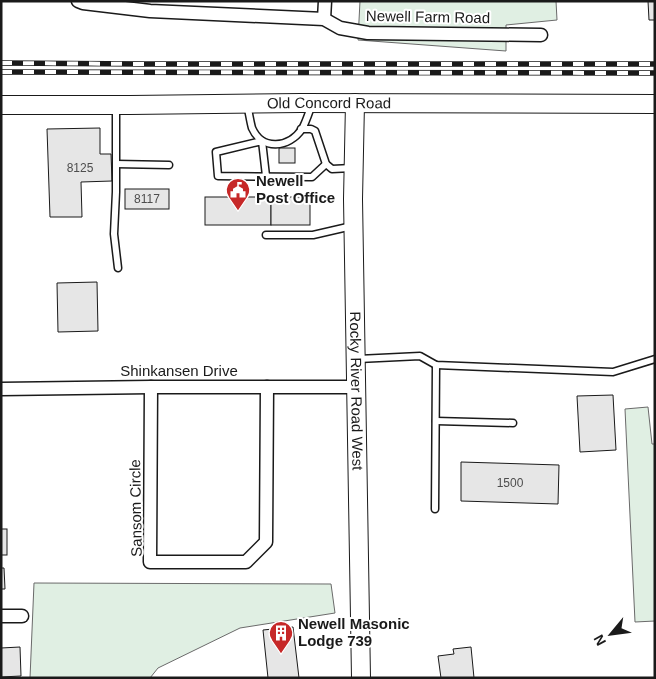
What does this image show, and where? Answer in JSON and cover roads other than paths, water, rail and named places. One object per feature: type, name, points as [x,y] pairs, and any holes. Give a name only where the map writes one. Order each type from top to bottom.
[{"type":"street","name":"Newell Farm Road","points":[[78,1],[150,11],[324,19],[340,28],[368,33],[540,35]]},
{"type":"street","points":[[324,1],[324,19]]},
{"type":"street","name":"Old Concord Road","points":[[1,105],[313,103],[655,104]]},
{"type":"street","name":"Rocky River Road West","points":[[355,103],[353,226],[361,678]]},
{"type":"street","name":"Shinkansen Drive","points":[[1,389],[151,386],[356,388]]},
{"type":"street","name":"Sansom Circle","points":[[151,386],[150,562],[246,562],[266,542],[267,387]]},
{"type":"street","points":[[1,616],[22,616]]},
{"type":"lane","points":[[313,103],[301,129],[292,139],[273,145],[262,141],[216,152],[218,176],[312,177],[326,164]]},
{"type":"lane","points":[[247,104],[253,128],[262,141],[266,176]]},
{"type":"lane","points":[[116,105],[114,234],[118,268]]},
{"type":"lane","points":[[301,129],[315,131],[326,164],[332,169],[354,168]]},
{"type":"lane","points":[[116,164],[169,165]]},
{"type":"lane","points":[[266,235],[313,235],[353,226]]},
{"type":"lane","points":[[356,359],[420,356],[436,365],[613,372],[655,359]]},
{"type":"lane","points":[[435,509],[436,365]]},
{"type":"lane","points":[[436,421],[513,423]]},
{"type":"railway","points":[[1,63],[655,64]]},
{"type":"railway","points":[[1,72],[655,73]]},
{"type":"place","name":"Newell Post Office","points":[[238,211]]},
{"type":"place","name":"Newell Masonic Lodge 739","points":[[281,654]]}]
